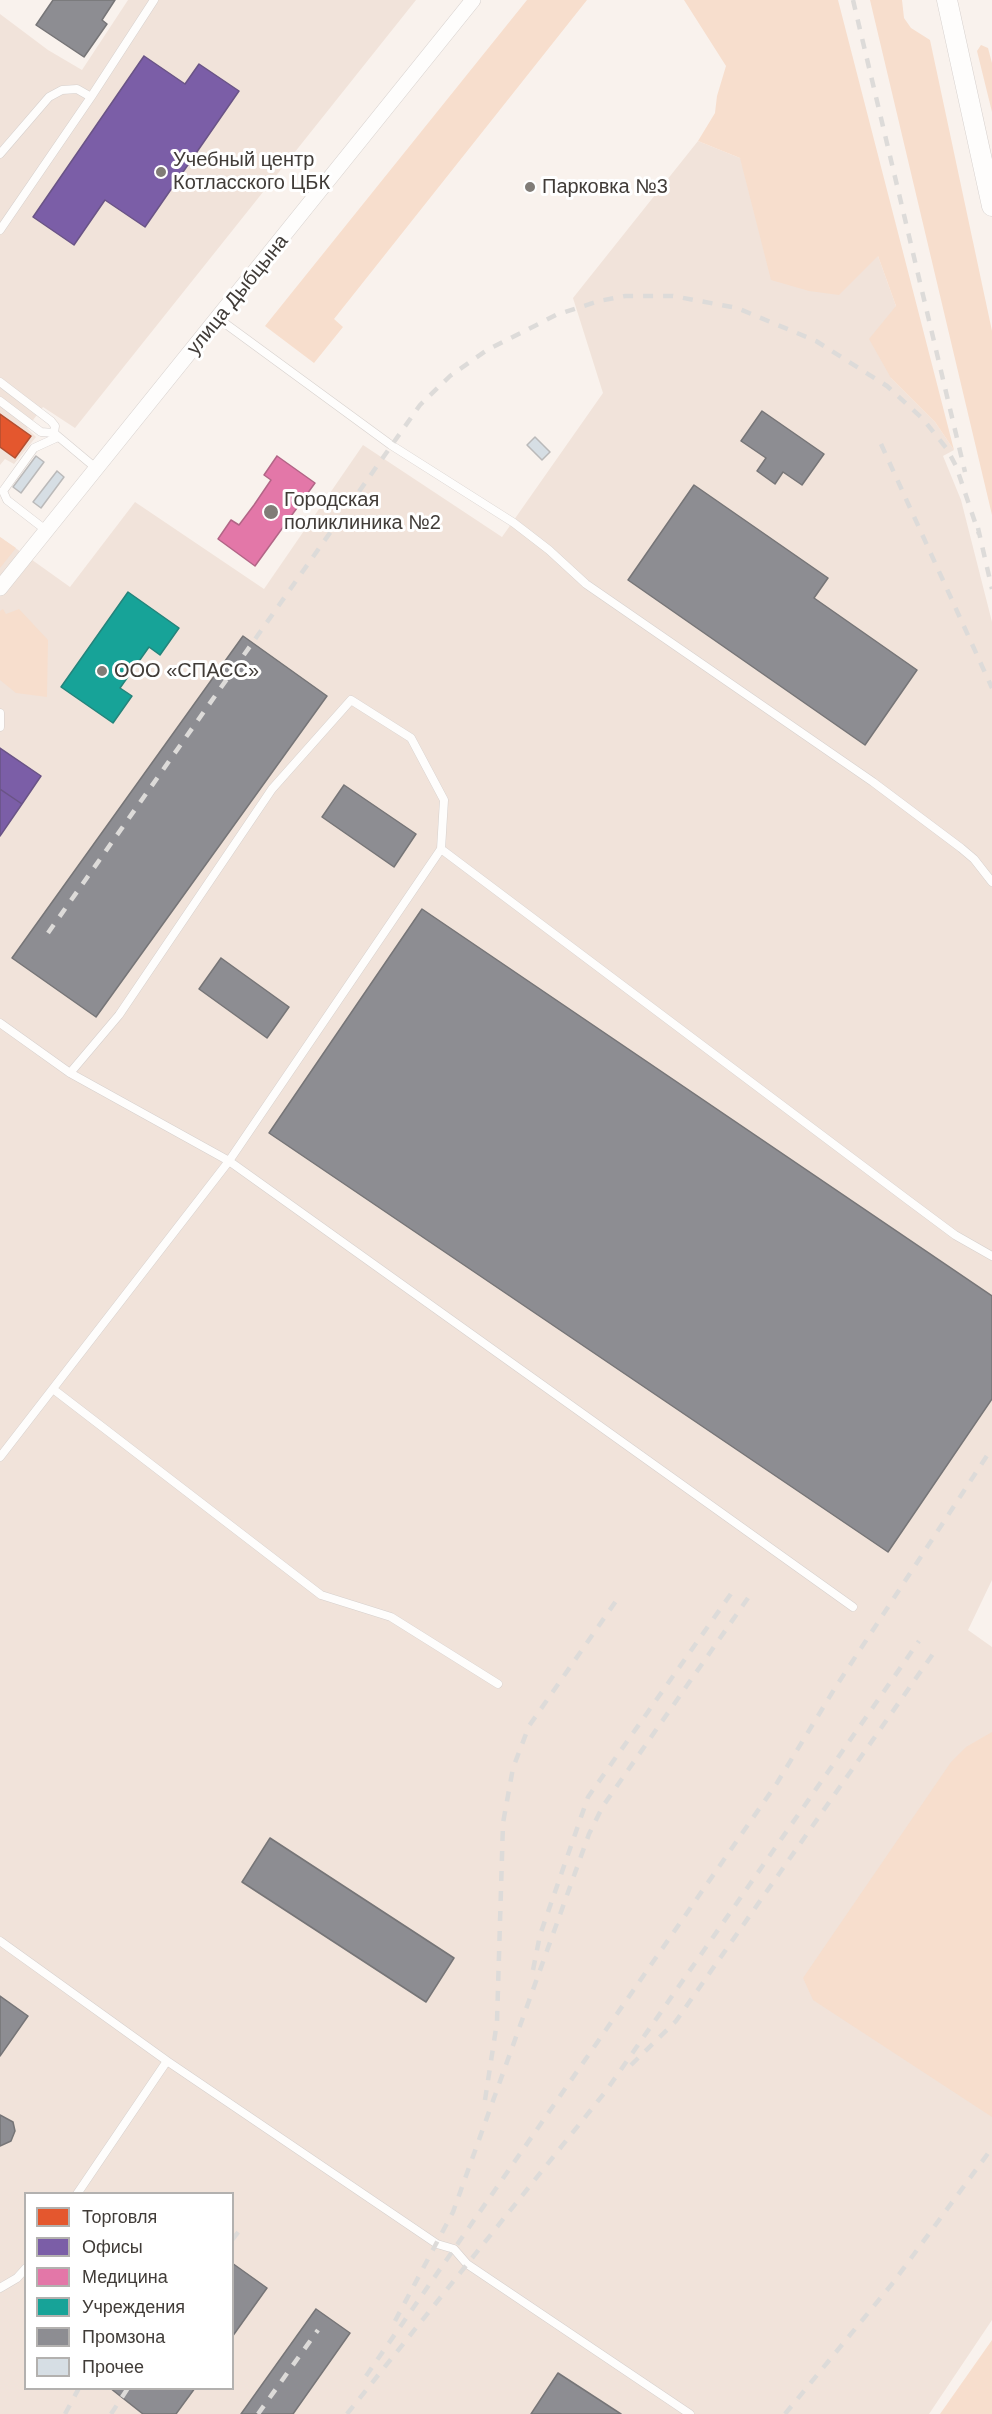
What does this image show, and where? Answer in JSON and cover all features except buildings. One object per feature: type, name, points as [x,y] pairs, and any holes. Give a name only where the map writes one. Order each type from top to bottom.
[{"type":"street","name":"улица Дыбцына","points":[[0,588],[219,319],[473,0]]},
{"type":"street","points":[[947,0],[992,206]]},
{"type":"lane","points":[[0,230],[154,0]]},
{"type":"lane","points":[[0,154],[49,97],[62,90],[77,89],[91,97]]},
{"type":"lane","points":[[219,319],[391,445],[514,523],[549,550],[586,584],[873,782],[961,848],[974,859],[992,882]]},
{"type":"lane","points":[[0,382],[51,421],[55,426],[56,435]]},
{"type":"lane","points":[[0,401],[45,434],[56,435],[97,469]]},
{"type":"lane","points":[[47,531],[7,500],[3,490],[34,448],[56,435]]},
{"type":"lane","points":[[0,1457],[230,1161],[441,849],[444,800],[411,738],[351,700],[272,789],[119,1015],[70,1073]]},
{"type":"lane","points":[[0,713],[0,727]]},
{"type":"lane","points":[[441,849],[955,1235],[992,1256]]},
{"type":"lane","points":[[0,1023],[70,1073],[230,1161],[854,1607]]},
{"type":"lane","points":[[53,1389],[321,1594],[391,1617],[498,1684]]},
{"type":"lane","points":[[0,1941],[167,2061],[436,2244],[454,2249],[467,2264],[690,2414]]},
{"type":"lane","points":[[78,2192],[167,2061]]},
{"type":"lane","points":[[0,2288],[17,2278],[24,2270]]},
{"type":"shaded area","points":[[128,0],[416,0],[75,428],[43,407],[27,428],[36,437],[14,464],[5,459],[0,465],[0,14],[48,50],[82,70]]},
{"type":"shaded area","points":[[527,0],[587,0],[334,319],[343,327],[314,363],[265,326]]},
{"type":"shaded area","points":[[684,0],[838,0],[954,450],[935,422],[891,378],[869,339],[896,306],[878,256],[839,295],[809,291],[771,280],[740,158],[698,141],[715,113],[717,96],[726,66]]},
{"type":"shaded area","points":[[870,0],[902,0],[904,18],[911,28],[930,40],[992,331],[992,515]]},
{"type":"shaded area","points":[[981,45],[988,48],[992,63],[992,112],[977,51]]},
{"type":"shaded area","points":[[698,141],[740,158],[878,256],[896,306],[891,378],[935,422],[954,450],[943,456],[961,500],[992,622],[992,1580],[968,1630],[992,1647],[992,2320],[929,2414],[0,2414],[0,537],[70,587],[135,502],[264,589],[363,445],[502,537],[603,393],[573,298]]},
{"type":"shaded area","points":[[0,537],[16,548],[0,568]]},
{"type":"shaded area","points":[[3,609],[6,614],[19,609],[48,640],[47,697],[16,693],[0,680],[0,611]]},
{"type":"shaded area","points":[[992,1732],[992,2117],[813,2000],[803,1978],[951,1762],[966,1747]]},
{"type":"shaded area","points":[[992,2340],[992,2414],[940,2414]]},
{"type":"railway","points":[[853,0],[965,472]]},
{"type":"railway","points":[[48,933],[420,405],[450,376],[487,350],[556,315],[599,301],[625,296],[673,296],[737,308],[816,341],[887,386],[923,419],[947,449],[956,466],[979,534]]},
{"type":"railway","points":[[881,444],[992,688]]},
{"type":"railway","points":[[978,528],[992,589]]},
{"type":"railway","points":[[366,2376],[777,1783],[835,1688],[992,1448]]},
{"type":"railway","points":[[533,1970],[540,1935],[588,1797],[735,1588]]},
{"type":"railway","points":[[395,2321],[453,2212],[589,1834],[603,1806],[748,1598]]},
{"type":"railway","points":[[485,2100],[497,2022],[503,1823],[513,1768],[529,1726],[616,1601]]},
{"type":"railway","points":[[347,2414],[606,2091],[919,1641]]},
{"type":"railway","points":[[631,2065],[676,2021],[935,1651]]},
{"type":"railway","points":[[785,2414],[892,2284],[992,2148]]},
{"type":"railway","points":[[234,2237],[243,2226]]},
{"type":"railway","points":[[258,2414],[318,2330]]},
{"type":"railway","points":[[65,2414],[78,2390]]},
{"type":"railway","points":[[111,2414],[127,2390]]},
{"type":"place","name":"Учебный центр Котласского ЦБК","points":[[161,172]]},
{"type":"place","name":"Парковка №3","points":[[530,187]]},
{"type":"place","name":"Городская поликлиника №2","points":[[271,512]]},
{"type":"place","name":"ООО «СПАСС»","points":[[102,671]]}]
